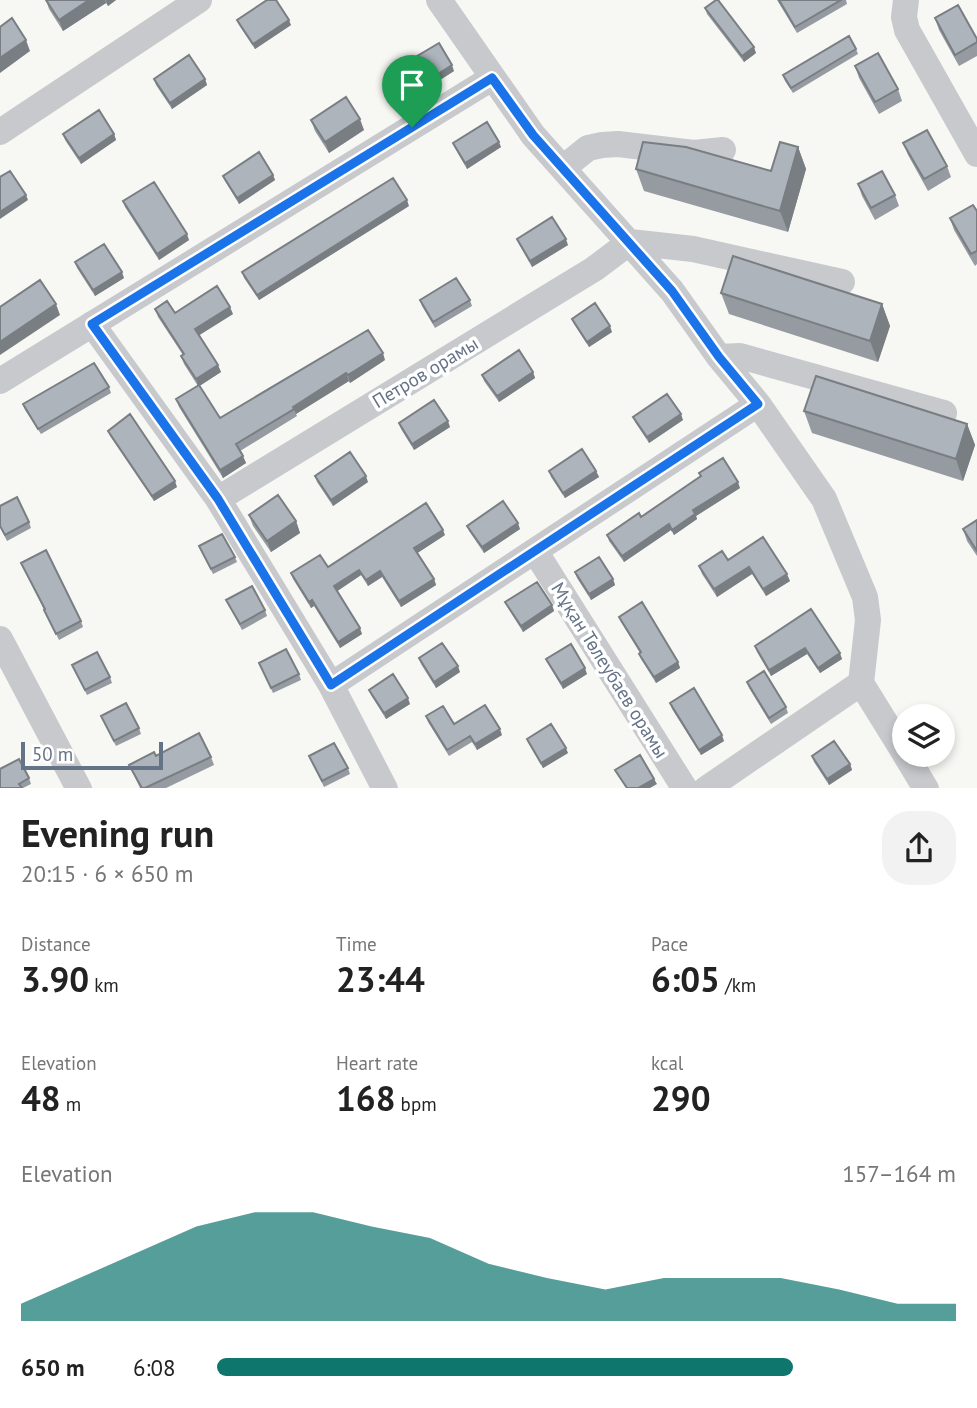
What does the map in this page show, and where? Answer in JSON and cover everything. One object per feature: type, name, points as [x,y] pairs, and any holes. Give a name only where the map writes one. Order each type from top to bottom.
[{"type":"street","points":[[0,132],[199,0]]},
{"type":"street","points":[[439,0],[533,135],[672,291],[719,357],[758,404],[824,499],[865,597],[868,620],[861,683],[892,733]]},
{"type":"street","points":[[906,0],[906,30],[977,154]]},
{"type":"street","points":[[0,382],[492,78]]},
{"type":"street","points":[[563,168],[588,148],[602,145],[618,144],[694,153],[723,150]]},
{"type":"street","points":[[630,242],[693,249],[842,282]]},
{"type":"street","name":"Петров орамы","points":[[218,499],[594,269],[630,242]]},
{"type":"street","points":[[92,324],[218,499],[331,685],[384,788]]},
{"type":"street","points":[[719,357],[740,356],[944,413]]},
{"type":"street","points":[[331,685],[758,404]]},
{"type":"street","name":"Мұқан Төлеубаев орамы","points":[[535,551],[684,788]]},
{"type":"street","points":[[0,639],[78,788]]},
{"type":"street","points":[[707,788],[861,683]]},
{"type":"street","points":[[913,767],[925,788]]},
{"type":"building","points":[[46,0],[89,0],[59,20]]},
{"type":"building","points":[[267,0],[276,0],[289,20],[253,44],[237,20]]},
{"type":"building","points":[[716,0],[754,47],[742,56],[705,8]]},
{"type":"building","points":[[779,0],[841,0],[795,27]]},
{"type":"building","points":[[958,5],[977,42],[955,55],[935,18]]},
{"type":"building","points":[[12,18],[26,40],[0,58],[0,27]]},
{"type":"building","points":[[849,36],[856,49],[791,88],[783,75]]},
{"type":"building","points":[[439,43],[452,65],[416,88],[402,65]]},
{"type":"building","points":[[878,53],[898,89],[875,102],[855,66]]},
{"type":"building","points":[[189,55],[205,79],[170,103],[154,79]]},
{"type":"building","points":[[346,97],[360,119],[325,142],[311,120]]},
{"type":"building","points":[[99,110],[114,134],[79,158],[63,134]]},
{"type":"building","points":[[487,122],[499,142],[465,163],[453,143]]},
{"type":"building","points":[[927,130],[947,166],[924,179],[903,143]]},
{"type":"building","points":[[643,142],[686,147],[771,171],[780,142],[798,147],[780,211],[636,169]]},
{"type":"building","points":[[259,152],[273,175],[237,198],[223,176]]},
{"type":"building","points":[[10,171],[26,195],[0,212],[0,177]]},
{"type":"building","points":[[882,171],[895,195],[871,208],[858,184]]},
{"type":"building","points":[[393,178],[407,200],[257,295],[242,272]]},
{"type":"building","points":[[154,182],[187,234],[157,254],[123,201]]},
{"type":"building","points":[[973,205],[977,211],[977,251],[971,254],[950,218]]},
{"type":"building","points":[[552,217],[566,239],[530,261],[517,239]]},
{"type":"building","points":[[104,244],[122,272],[93,290],[75,262]]},
{"type":"building","points":[[733,256],[882,304],[870,341],[721,293]]},
{"type":"building","points":[[456,278],[470,300],[433,322],[420,300]]},
{"type":"building","points":[[40,280],[56,304],[0,342],[0,307]]},
{"type":"building","points":[[217,286],[230,307],[195,329],[218,365],[196,379],[181,356],[184,354],[155,309],[167,301],[175,313]]},
{"type":"building","points":[[595,303],[610,326],[587,342],[572,319]]},
{"type":"building","points":[[368,330],[383,353],[348,375],[346,373],[236,444],[243,456],[220,470],[176,399],[199,385],[220,418]]},
{"type":"building","points":[[519,350],[533,372],[497,396],[482,375]]},
{"type":"building","points":[[94,363],[109,387],[38,429],[23,404]]},
{"type":"building","points":[[816,376],[967,424],[956,459],[804,411]]},
{"type":"building","points":[[667,394],[681,414],[647,437],[633,417]]},
{"type":"building","points":[[434,400],[448,421],[412,444],[399,423]]},
{"type":"building","points":[[130,414],[175,481],[152,496],[108,431]]},
{"type":"building","points":[[582,449],[596,471],[563,493],[549,471]]},
{"type":"building","points":[[350,452],[366,476],[331,500],[315,476]]},
{"type":"building","points":[[723,458],[738,482],[693,510],[695,514],[672,530],[669,524],[622,556],[607,535],[639,513],[641,517]]},
{"type":"building","points":[[278,495],[296,521],[267,541],[249,515]]},
{"type":"building","points":[[17,497],[29,522],[5,535],[0,526],[0,506]]},
{"type":"building","points":[[503,501],[518,523],[482,547],[467,526]]},
{"type":"building","points":[[426,503],[443,530],[414,548],[434,579],[399,601],[380,571],[366,580],[359,570],[334,586],[360,628],[338,642],[312,600],[309,602],[291,573],[320,555],[328,567]]},
{"type":"building","points":[[977,520],[977,551],[963,529]]},
{"type":"building","points":[[222,534],[235,557],[211,569],[199,546]]},
{"type":"building","points":[[763,537],[787,574],[763,589],[749,567],[714,589],[699,566],[722,551],[728,560]]},
{"type":"building","points":[[46,550],[81,621],[56,634],[21,563]]},
{"type":"building","points":[[599,557],[613,579],[589,594],[575,572]]},
{"type":"building","points":[[537,582],[552,605],[521,626],[505,602]]},
{"type":"building","points":[[252,586],[265,610],[240,624],[226,600]]},
{"type":"building","points":[[642,602],[678,662],[654,677],[619,617]]},
{"type":"building","points":[[811,609],[840,653],[818,668],[805,648],[769,670],[755,646]]},
{"type":"building","points":[[442,643],[458,666],[434,682],[419,658]]},
{"type":"building","points":[[571,644],[585,668],[561,683],[546,659]]},
{"type":"building","points":[[286,649],[299,674],[271,688],[259,663]]},
{"type":"building","points":[[97,652],[110,677],[85,690],[72,665]]},
{"type":"building","points":[[764,671],[786,707],[769,718],[747,682]]},
{"type":"building","points":[[393,674],[408,698],[384,713],[369,690]]},
{"type":"building","points":[[694,688],[722,735],[699,750],[670,703]]},
{"type":"building","points":[[126,703],[139,728],[114,741],[101,716]]},
{"type":"building","points":[[485,705],[500,729],[475,744],[470,736],[447,750],[426,716],[443,706],[454,724]]},
{"type":"building","points":[[551,724],[566,748],[541,763],[527,739]]},
{"type":"building","points":[[199,733],[211,757],[142,788],[129,765],[154,752],[156,756]]},
{"type":"building","points":[[834,741],[850,764],[827,779],[812,756]]},
{"type":"building","points":[[334,743],[348,768],[322,781],[309,756]]},
{"type":"building","points":[[640,755],[654,779],[638,788],[627,788],[615,770]]},
{"type":"building","points":[[19,759],[29,778],[19,784],[22,788],[0,788],[0,769]]},
{"type":"route","points":[[492,78],[533,135],[672,291],[719,357],[758,404],[331,685],[218,499],[92,324],[412,127],[492,78]]}]
